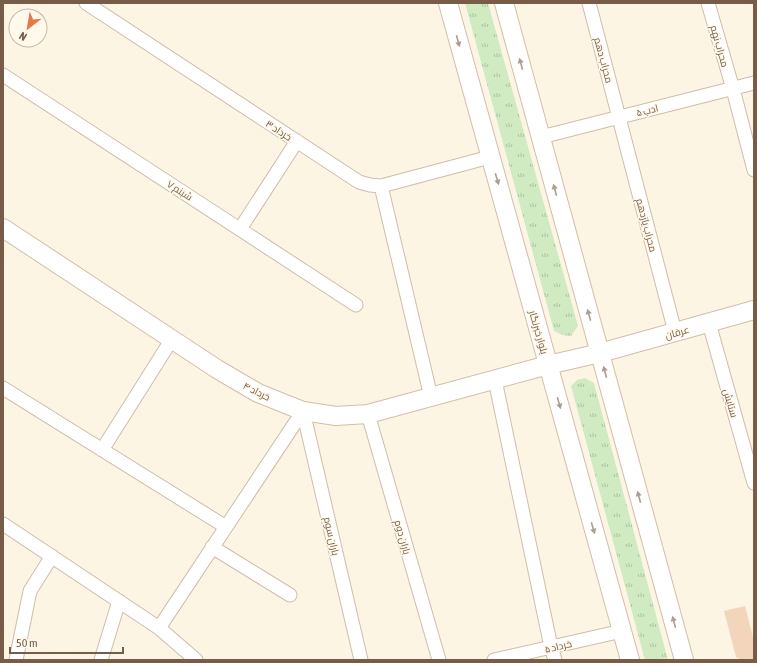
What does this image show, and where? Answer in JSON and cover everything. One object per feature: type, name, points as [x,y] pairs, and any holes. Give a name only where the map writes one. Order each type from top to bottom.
[{"type":"main road","name":"بلوار خبرنگار","points":[[448,3],[630,660]]},
{"type":"main road","points":[[504,3],[684,660]]},
{"type":"main road","name":"خرداد ۴","points":[[3,228],[172,340],[258,393],[303,411],[336,416],[368,414],[548,365]]},
{"type":"main road","name":"عرفان","points":[[548,365],[600,353],[754,310]]},
{"type":"street","name":"خرداد ۳","points":[[86,3],[359,182],[381,186],[490,157]]},
{"type":"street","name":"محراب دهم","points":[[589,3],[619,117]]},
{"type":"street","name":"محراب نهم","points":[[708,3],[733,89],[754,170]]},
{"type":"street","name":"شبنم ۷","points":[[3,75],[356,305]]},
{"type":"street","name":"ادب ۵","points":[[541,137],[754,83]]},
{"type":"street","name":"محراب یازدهم","points":[[619,117],[675,332]]},
{"type":"street","points":[[240,229],[297,141]]},
{"type":"street","points":[[381,186],[431,397]]},
{"type":"street","name":"ستایش","points":[[708,323],[750,454],[754,483]]},
{"type":"street","points":[[102,450],[172,340]]},
{"type":"street","points":[[495,380],[555,660]]},
{"type":"street","points":[[3,388],[226,527]]},
{"type":"street","points":[[159,628],[303,411]]},
{"type":"street","name":"باران سوم","points":[[303,411],[361,660]]},
{"type":"street","name":"باران دوم","points":[[368,414],[439,660]]},
{"type":"street","points":[[3,524],[159,628],[193,659]]},
{"type":"street","points":[[212,547],[290,596]]},
{"type":"street","points":[[16,660],[30,592],[52,556]]},
{"type":"street","points":[[101,660],[119,601]]},
{"type":"street","name":"خرداد ۵","points":[[494,660],[622,632]]},
{"type":"green space","points":[[465,3],[488,3],[578,326],[571,336],[562,335],[554,331]]},
{"type":"green space","points":[[585,378],[594,383],[668,660],[645,660],[571,386],[577,380]]},
{"type":"building","points":[[745,606],[754,641],[754,660],[741,660],[736,657],[724,611]]}]
